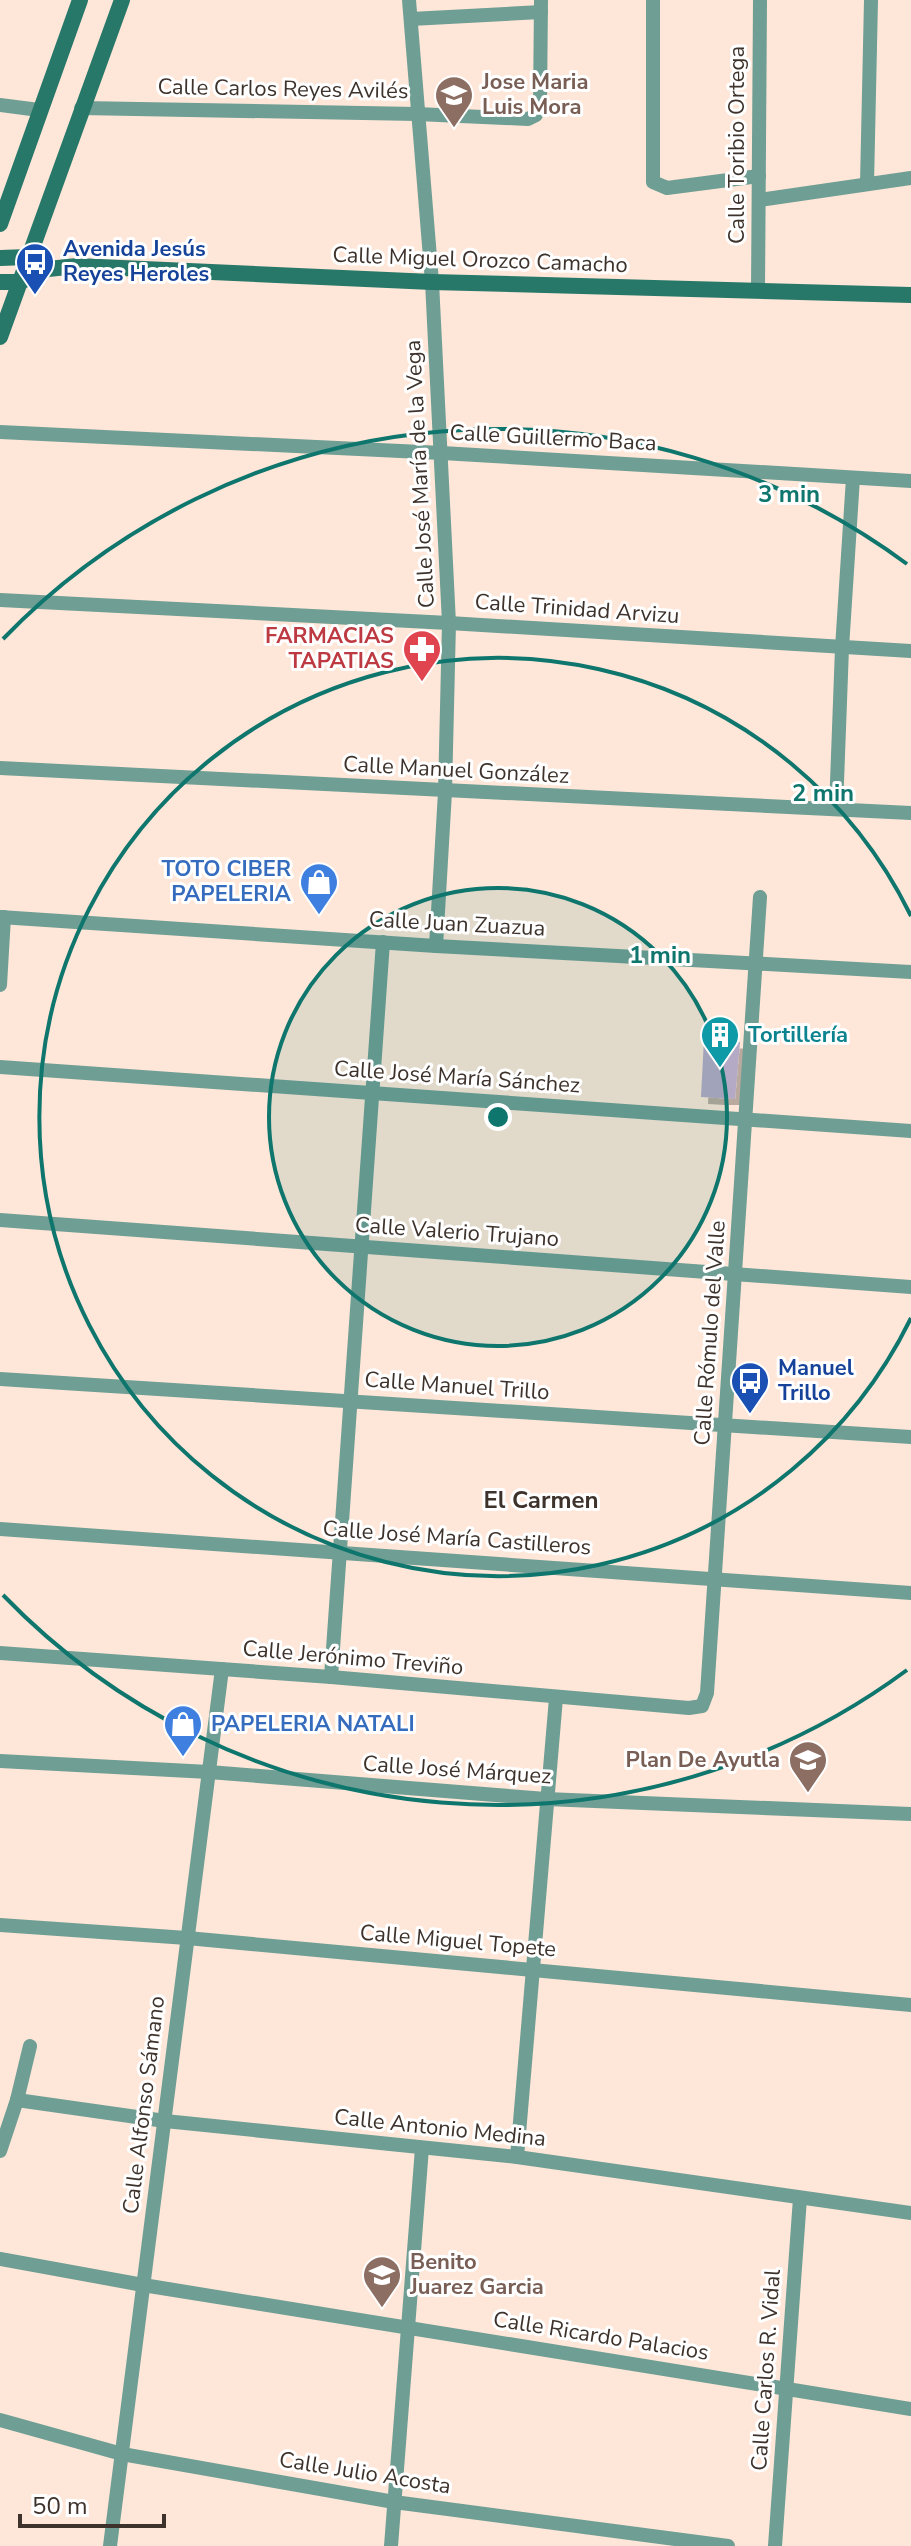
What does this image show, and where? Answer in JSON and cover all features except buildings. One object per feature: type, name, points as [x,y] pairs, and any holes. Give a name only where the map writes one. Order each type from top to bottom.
[{"type":"street","points":[[0,224],[80,0]]},
{"type":"street","points":[[0,337],[122,0]]},
{"type":"street","name":"Calle José María de la Vega","points":[[409,0],[432,282],[449,623],[445,792],[436,946]]},
{"type":"street","points":[[653,0],[651,177],[657,186],[667,188],[759,176]]},
{"type":"street","name":"Calle Toribio Ortega","points":[[758,291],[760,0]]},
{"type":"street","points":[[867,184],[871,0]]},
{"type":"street","points":[[411,19],[541,6]]},
{"type":"street","name":"Calle Carlos Reyes Avilés","points":[[81,108],[532,117],[539,112],[540,105],[541,6]]},
{"type":"street","points":[[0,105],[39,110]]},
{"type":"street","points":[[759,200],[911,178]]},
{"type":"street","points":[[0,258],[28,257],[48,269]]},
{"type":"street","name":"Calle Miguel Orozco Camacho","points":[[0,282],[20,282],[48,269],[77,266],[432,282],[911,295]]},
{"type":"street","name":"Calle Guillermo Baca","points":[[0,432],[442,453],[911,481]]},
{"type":"street","points":[[836,809],[853,478]]},
{"type":"street","name":"Calle Trinidad Arvizu","points":[[0,600],[911,651]]},
{"type":"street","name":"Calle Manuel González","points":[[0,768],[911,813]]},
{"type":"street","name":"Calle Rómulo del Valle","points":[[702,1706],[707,1693],[760,897]]},
{"type":"street","points":[[0,985],[2,917]]},
{"type":"street","name":"Calle Juan Zuazua","points":[[2,917],[436,946],[756,961],[911,972]]},
{"type":"street","points":[[331,1677],[383,942]]},
{"type":"street","name":"Calle José María Sánchez","points":[[0,1067],[911,1131]]},
{"type":"street","name":"Calle Valerio Trujano","points":[[0,1220],[911,1287]]},
{"type":"street","name":"Calle Manuel Trillo","points":[[0,1379],[911,1437]]},
{"type":"street","name":"Calle José María Castilleros","points":[[0,1529],[911,1593]]},
{"type":"street","name":"Calle Jerónimo Treviño","points":[[0,1653],[331,1677],[556,1698],[689,1708],[702,1706]]},
{"type":"street","name":"Calle Alfonso Sámano","points":[[110,2546],[222,1669]]},
{"type":"street","points":[[517,2157],[556,1698]]},
{"type":"street","name":"Calle José Márquez","points":[[0,1761],[209,1772],[546,1799],[911,1814]]},
{"type":"street","name":"Calle Miguel Topete","points":[[0,1925],[187,1938],[911,2005]]},
{"type":"street","points":[[0,2151],[30,2046]]},
{"type":"street","name":"Calle Antonio Medina","points":[[17,2100],[165,2121],[517,2157],[911,2213]]},
{"type":"street","points":[[391,2546],[422,2148]]},
{"type":"street","name":"Calle Carlos R. Vidal","points":[[775,2546],[800,2198]]},
{"type":"street","name":"Calle Ricardo Palacios","points":[[0,2259],[143,2285],[911,2409]]},
{"type":"street","name":"Calle Julio Acosta","points":[[0,2420],[122,2454],[394,2502],[728,2546]]},
{"type":"place","name":"Jose Maria Luis Mora","points":[[454,129]]},
{"type":"place","name":"Avenida Jesús Reyes Heroles","points":[[35,296]]},
{"type":"place","name":"FARMACIAS TAPATIAS","points":[[422,683]]},
{"type":"place","name":"TOTO CIBER PAPELERIA","points":[[319,916]]},
{"type":"place","name":"Tortillería","points":[[720,1069]]},
{"type":"place","name":"Manuel Trillo","points":[[750,1415]]},
{"type":"place","name":"PAPELERIA NATALI","points":[[183,1758]]},
{"type":"place","name":"Plan De Ayutla","points":[[808,1794]]},
{"type":"place","name":"Benito Juarez Garcia","points":[[382,2309]]},
{"type":"district","name":"El Carmen","points":[[541,1500]]}]
